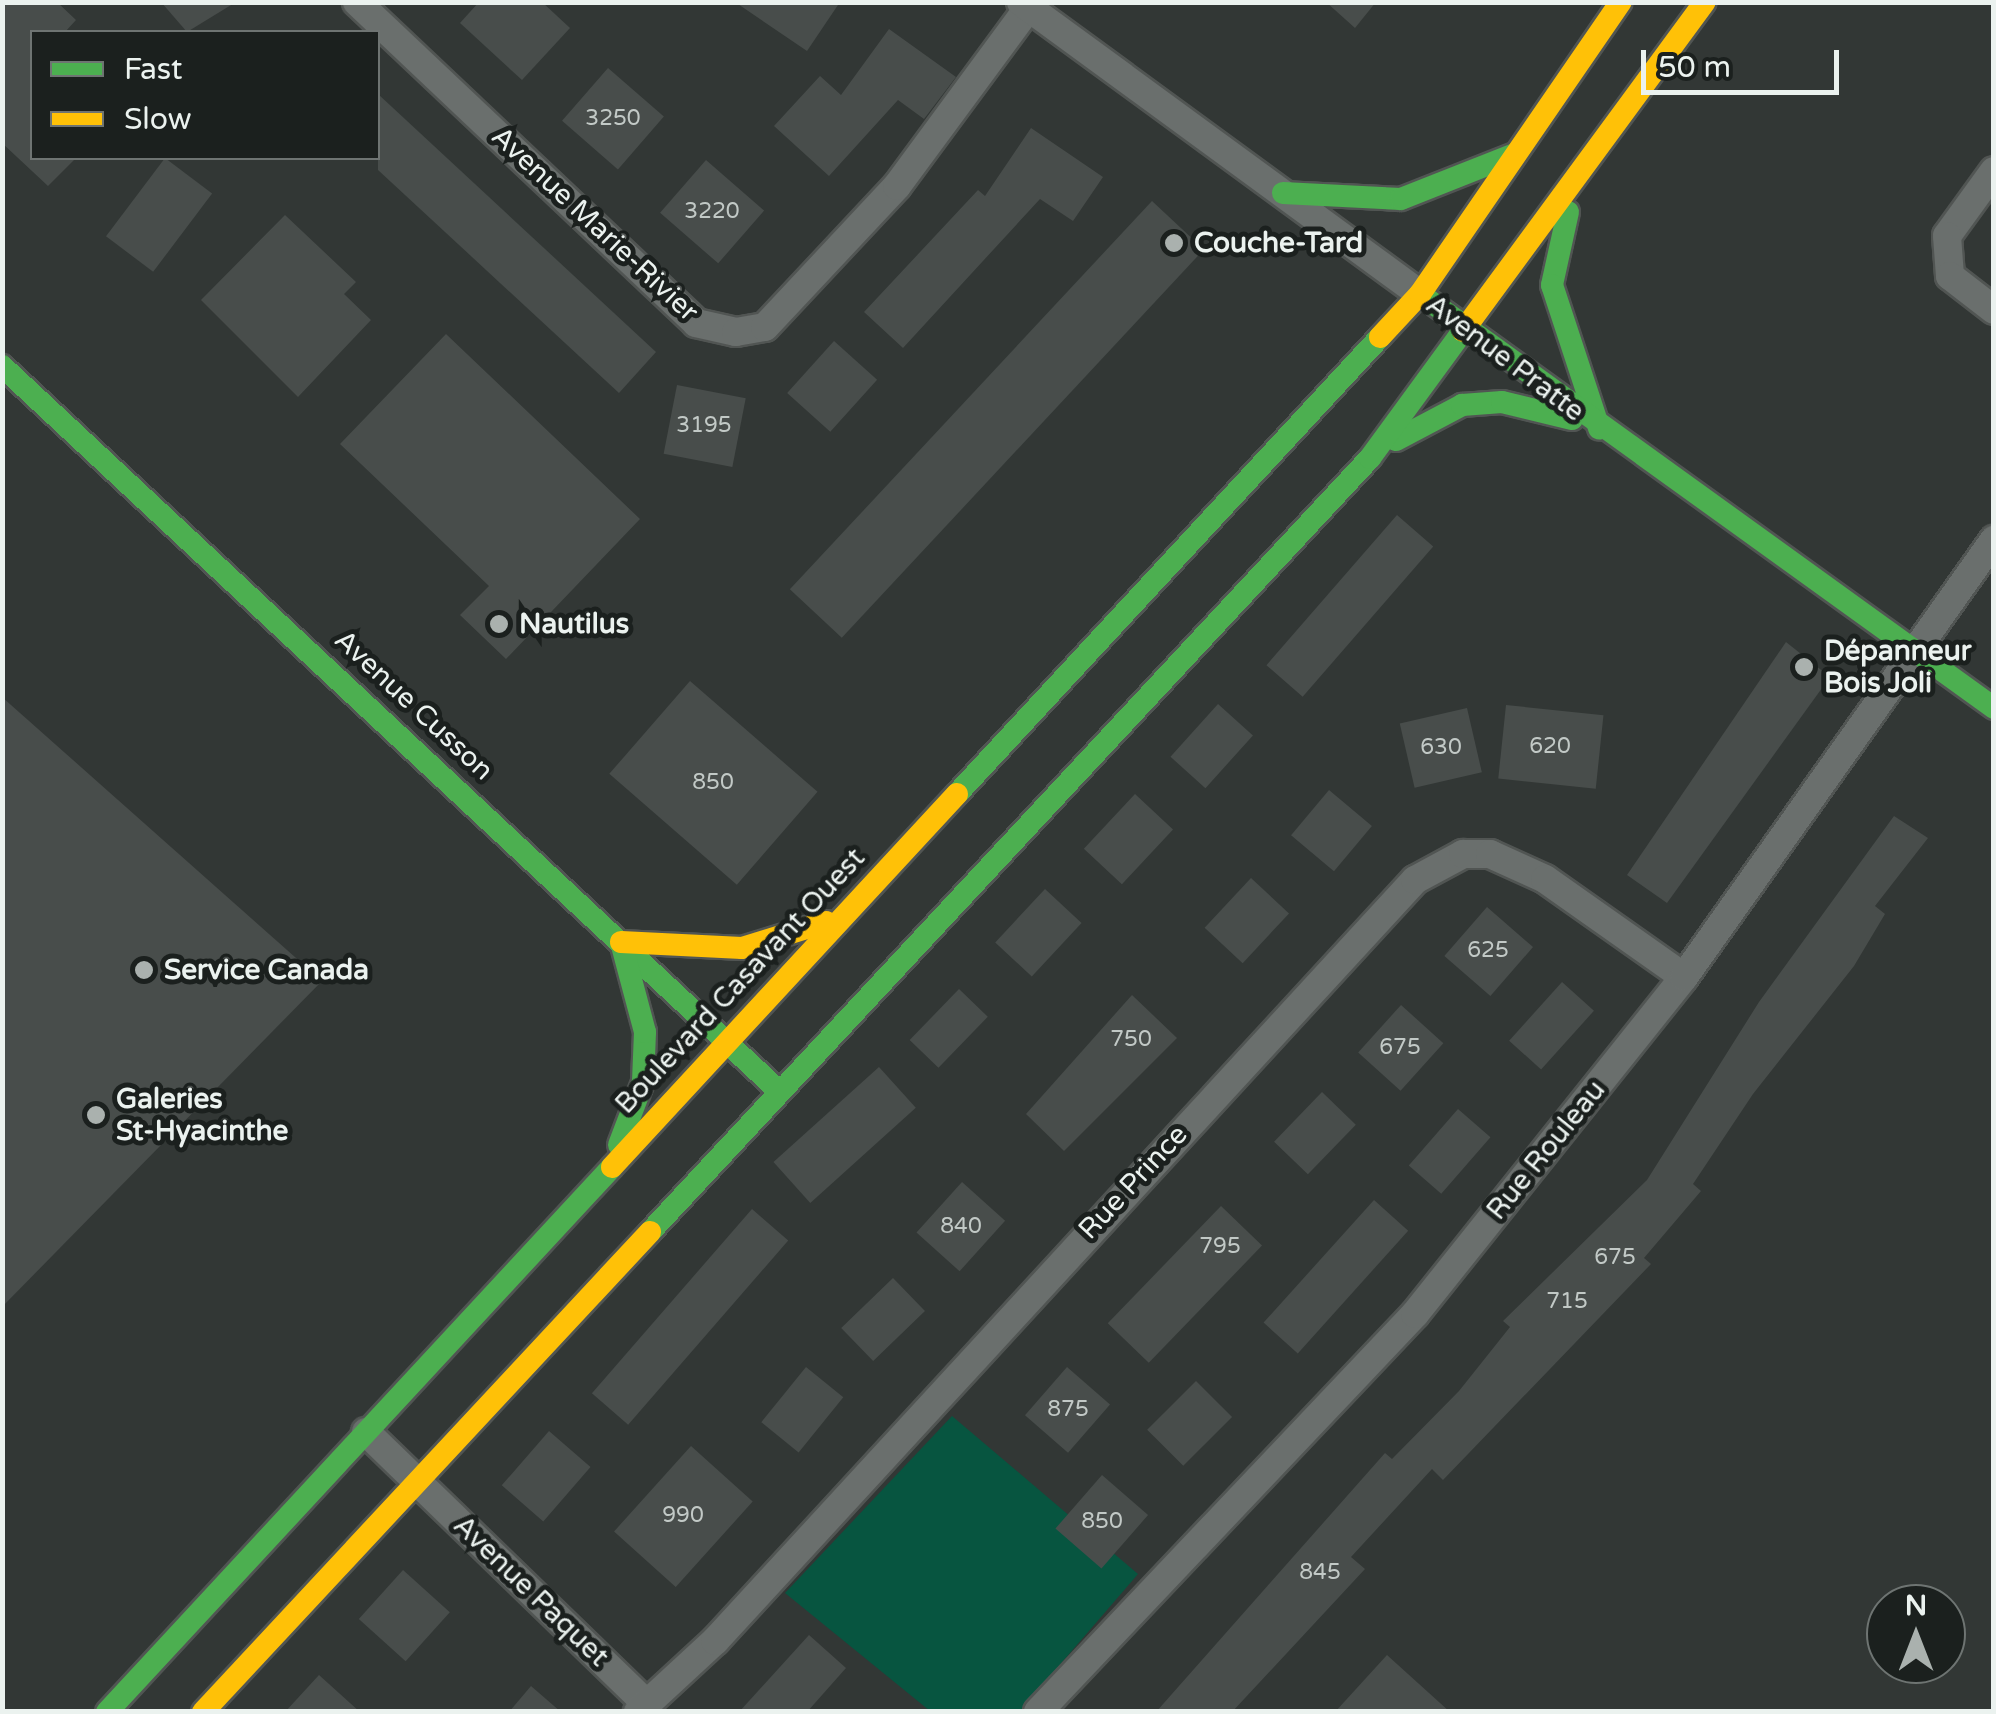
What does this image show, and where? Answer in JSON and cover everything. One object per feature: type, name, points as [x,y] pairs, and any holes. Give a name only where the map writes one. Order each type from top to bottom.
[{"type":"street","name":"Avenue Marie-Rivier","points":[[357,2],[696,323],[736,332],[765,327],[897,186],[1025,5]]},
{"type":"street","name":"Boulevard Casavant Ouest","points":[[108,1712],[839,916],[1420,294],[1512,154],[1621,2]]},
{"type":"street","points":[[203,1712],[1370,458],[1574,192],[1705,2]]},
{"type":"street","name":"Avenue Pratte","points":[[1025,5],[1600,428],[1994,708]]},
{"type":"street","points":[[1283,192],[1401,199],[1512,154]]},
{"type":"street","points":[[1994,171],[1946,236],[1950,276],[1994,310]]},
{"type":"street","points":[[1574,192],[1552,285],[1600,428]]},
{"type":"street","name":"Avenue Cusson","points":[[2,366],[779,1092]]},
{"type":"street","points":[[1370,458],[1462,405],[1541,408],[1600,428]]},
{"type":"street","name":"Rue Rouleau","points":[[1038,1712],[1415,1314],[1684,977],[1994,540]]},
{"type":"street","name":"Rue Prince","points":[[642,1707],[715,1641],[1415,880],[1463,854],[1490,854],[1544,880],[1684,977]]},
{"type":"street","points":[[613,1163],[643,1082],[645,1032],[621,942],[742,948],[839,916]]},
{"type":"street","name":"Avenue Paquet","points":[[366,1432],[642,1707]]},
{"type":"green space","points":[[952,1416],[1138,1574],[1020,1711],[930,1711],[785,1593]]},
{"type":"building","points":[[2,2],[57,2],[76,20],[67,30],[30,30],[30,160],[74,160],[48,186],[2,143]]},
{"type":"building","points":[[161,2],[236,2],[190,30],[185,30]]},
{"type":"building","points":[[479,2],[542,2],[570,28],[522,80],[460,23]]},
{"type":"building","points":[[735,2],[840,2],[807,51]]},
{"type":"building","points":[[1326,2],[1376,2],[1355,28]]},
{"type":"building","points":[[889,29],[956,77],[924,119],[898,100],[829,176],[774,126],[820,76],[841,95]]},
{"type":"building","points":[[608,68],[664,117],[618,169],[562,121]]},
{"type":"building","points":[[380,96],[656,352],[619,393],[378,170]]},
{"type":"building","points":[[1031,128],[1103,177],[1073,221],[1040,199],[903,348],[864,312],[978,190],[985,196]]},
{"type":"building","points":[[163,160],[168,160],[212,194],[153,272],[106,236]]},
{"type":"building","points":[[706,160],[764,211],[718,263],[660,213]]},
{"type":"building","points":[[1152,201],[1204,249],[842,638],[790,589]]},
{"type":"building","points":[[285,215],[356,282],[344,294],[371,320],[298,397],[201,300]]},
{"type":"building","points":[[446,334],[640,519],[506,659],[460,615],[489,586],[340,444]]},
{"type":"building","points":[[834,341],[877,380],[830,432],[787,393]]},
{"type":"building","points":[[677,385],[746,398],[732,467],[664,454]]},
{"type":"building","points":[[1397,515],[1433,546],[1303,697],[1266,665]]},
{"type":"building","points":[[1786,642],[1830,677],[1667,903],[1627,875]]},
{"type":"building","points":[[690,681],[818,792],[737,885],[609,774]]},
{"type":"building","name":"Galeries St-Hyacinthe","points":[[2,697],[322,981],[2,1307]]},
{"type":"building","points":[[1218,704],[1253,735],[1205,788],[1170,757]]},
{"type":"building","points":[[1506,705],[1603,715],[1596,789],[1498,779]]},
{"type":"building","points":[[1467,708],[1482,772],[1415,788],[1400,724]]},
{"type":"building","points":[[1329,790],[1372,826],[1334,871],[1291,835]]},
{"type":"building","points":[[1135,794],[1173,829],[1122,884],[1084,849]]},
{"type":"building","points":[[1894,816],[1928,838],[1875,906],[1885,914],[1854,966],[1753,1094],[1693,1184],[1701,1191],[1644,1258],[1651,1264],[1443,1480],[1432,1469],[1351,1557],[1365,1569],[1232,1712],[1156,1712],[1385,1453],[1392,1459],[1459,1391],[1510,1327],[1503,1321],[1647,1180],[1759,1002]]},
{"type":"building","points":[[1251,878],[1289,913],[1243,963],[1205,928]]},
{"type":"building","points":[[1045,889],[1082,923],[1032,976],[995,942]]},
{"type":"building","points":[[1487,907],[1533,947],[1490,996],[1444,956]]},
{"type":"building","points":[[1562,982],[1594,1011],[1541,1069],[1509,1041]]},
{"type":"building","points":[[959,989],[988,1017],[938,1068],[910,1040]]},
{"type":"building","points":[[1132,995],[1177,1038],[1064,1151],[1026,1114]]},
{"type":"building","points":[[1401,1005],[1443,1043],[1401,1091],[1358,1053]]},
{"type":"building","points":[[879,1067],[916,1108],[810,1203],[773,1162]]},
{"type":"building","points":[[1322,1092],[1356,1125],[1308,1174],[1274,1142]]},
{"type":"building","points":[[1458,1109],[1490,1137],[1441,1194],[1409,1166]]},
{"type":"building","points":[[962,1182],[1005,1221],[960,1271],[916,1233]]},
{"type":"building","points":[[1374,1200],[1408,1231],[1298,1353],[1264,1323]]},
{"type":"building","points":[[1221,1206],[1262,1246],[1149,1363],[1108,1323]]},
{"type":"building","points":[[752,1209],[788,1240],[628,1425],[592,1393]]},
{"type":"building","points":[[893,1278],[925,1311],[873,1361],[841,1328]]},
{"type":"building","points":[[806,1367],[843,1397],[799,1452],[761,1422]]},
{"type":"building","points":[[1067,1367],[1110,1404],[1068,1453],[1025,1415]]},
{"type":"building","points":[[1196,1381],[1232,1417],[1183,1466],[1147,1430]]},
{"type":"building","points":[[549,1431],[591,1467],[543,1521],[502,1485]]},
{"type":"building","points":[[691,1446],[753,1502],[676,1587],[614,1531]]},
{"type":"building","points":[[1102,1475],[1148,1515],[1101,1569],[1055,1529]]},
{"type":"building","points":[[403,1570],[450,1612],[406,1661],[359,1619]]},
{"type":"building","points":[[809,1635],[846,1668],[807,1712],[739,1712]]},
{"type":"building","points":[[1387,1655],[1450,1712],[1335,1712]]},
{"type":"building","points":[[319,1675],[360,1712],[285,1712]]},
{"type":"building","points":[[531,1686],[561,1712],[509,1712]]},
{"type":"traffic: fast","points":[[1283,193],[1401,199],[1512,155]]},
{"type":"traffic: fast","points":[[1568,212],[1552,285],[1599,428]]},
{"type":"traffic: fast","points":[[1420,294],[1994,708]]},
{"type":"traffic: fast","points":[[650,1232],[1370,458],[1463,331]]},
{"type":"traffic: fast","points":[[957,794],[1380,337]]},
{"type":"traffic: fast","points":[[2,366],[779,1091]]},
{"type":"traffic: fast","points":[[1396,440],[1462,405],[1502,402],[1572,419]]},
{"type":"traffic: fast","points":[[619,1145],[643,1082],[645,1032],[621,942]]},
{"type":"traffic: fast","points":[[107,1712],[612,1167]]},
{"type":"traffic: slow","points":[[1380,337],[1420,294],[1621,2]]},
{"type":"traffic: slow","points":[[1463,331],[1705,2]]},
{"type":"traffic: slow","points":[[612,1167],[957,794]]},
{"type":"traffic: slow","points":[[621,942],[742,948],[826,922]]},
{"type":"traffic: slow","points":[[203,1712],[650,1232]]},
{"type":"place","name":"Couche-Tard","points":[[1174,243]]},
{"type":"place","name":"Nautilus","points":[[499,624]]},
{"type":"place","name":"Dépanneur Bois Joli","points":[[1804,667]]},
{"type":"place","name":"Service Canada","points":[[144,970]]},
{"type":"place","name":"Galeries St-Hyacinthe","points":[[96,1115]]}]
